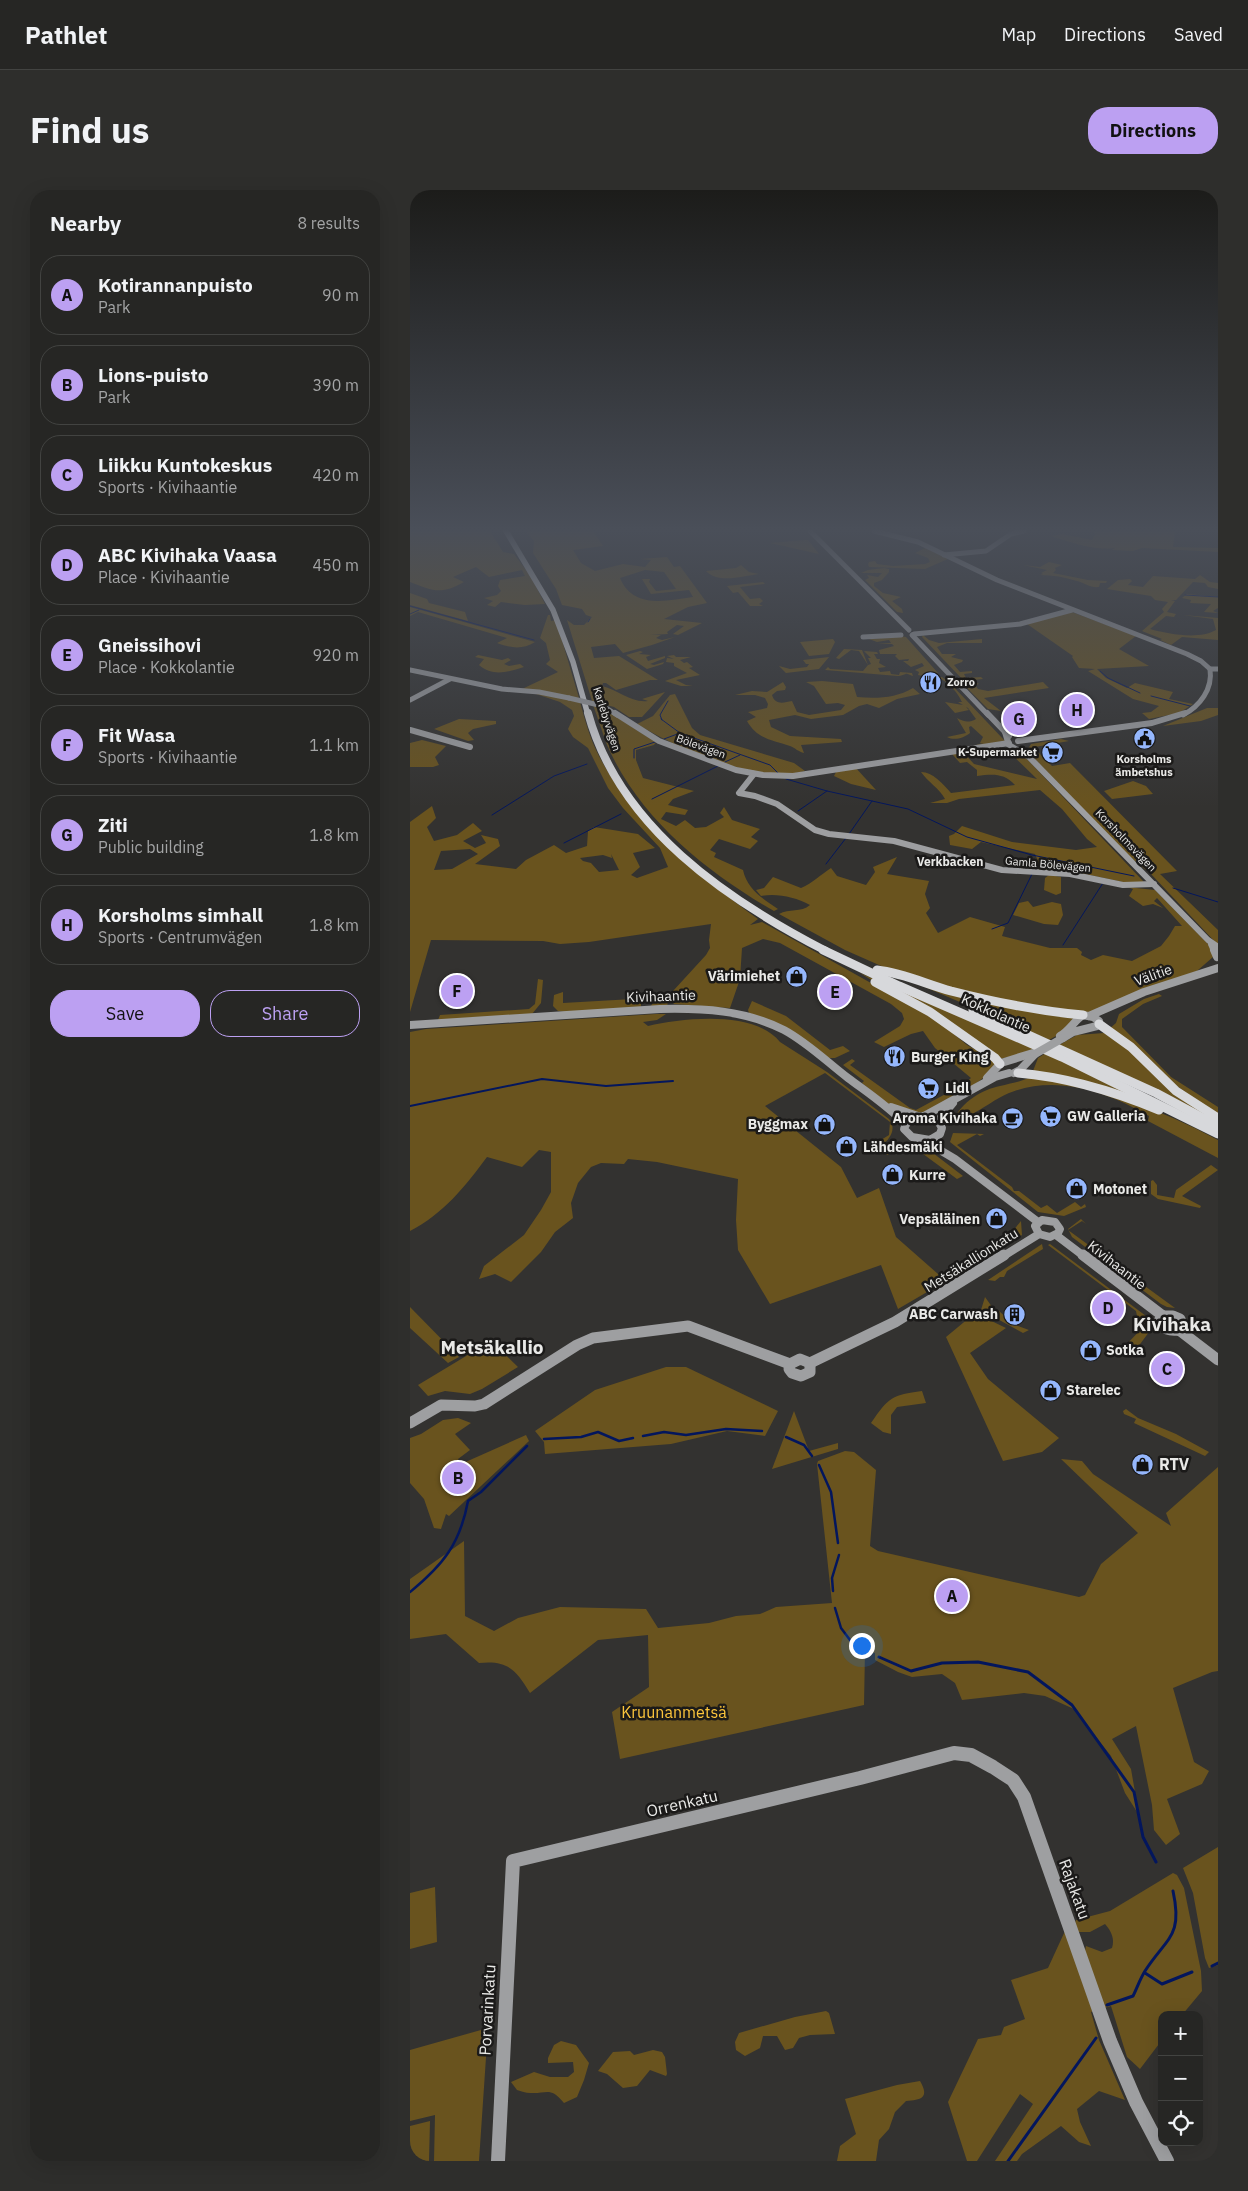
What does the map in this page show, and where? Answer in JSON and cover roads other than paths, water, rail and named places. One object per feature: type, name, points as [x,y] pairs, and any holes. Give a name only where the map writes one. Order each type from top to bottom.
[{"type":"highway","name":"Karlebyvägen","points":[[559,623],[568,645],[599,753],[614,776],[647,822],[670,846],[723,890],[764,918]]},
{"type":"highway","name":"Karlebyvägen","points":[[565,623],[606,752],[635,798],[658,826],[699,866],[727,887],[775,917]]},
{"type":"highway","name":"Kokkolantie","points":[[775,917],[877,970],[1032,1036],[1156,1093],[1218,1126]]},
{"type":"highway","name":"Kokkolantie","points":[[764,918],[825,952],[1066,1059],[1150,1098],[1218,1134]]},
{"type":"highway","points":[[825,952],[830,958],[930,1012],[995,1058],[1000,1065]]},
{"type":"highway","points":[[877,970],[888,971],[938,987],[984,998],[1086,1015]]},
{"type":"highway","points":[[1099,1023],[1131,1047],[1176,1091],[1218,1118]]},
{"type":"highway","points":[[1013,1073],[1051,1076],[1098,1086],[1218,1134]]},
{"type":"main road","points":[[897,623],[907,633]]},
{"type":"main road","points":[[898,623],[943,674],[957,684],[1015,744]]},
{"type":"main road","points":[[862,636],[1024,623]]},
{"type":"main road","points":[[1106,623],[1187,654],[1201,661],[1210,669],[1218,669]]},
{"type":"main road","name":"Bölevägen","points":[[410,670],[502,689],[540,692],[603,706],[659,741],[736,770],[754,774],[793,776],[1156,722],[1183,715],[1197,705],[1211,683],[1212,674],[1210,669]]},
{"type":"main road","points":[[410,700],[450,679]]},
{"type":"main road","name":"Korsholmsvägen","points":[[1015,744],[1029,757]]},
{"type":"main road","name":"Korsholmsvägen","points":[[1208,940],[1218,948]]},
{"type":"main road","name":"Korsholmsvägen","points":[[1208,940],[1215,951],[1217,961]]},
{"type":"main road","name":"Välitie","points":[[1086,1015],[1114,1006],[1144,992],[1203,972],[1217,961]]},
{"type":"main road","name":"Välitie","points":[[1099,1023],[1114,1006]]},
{"type":"main road","name":"Kivihaantie","points":[[410,1026],[676,1008],[733,1012],[771,1024],[799,1040],[886,1105],[905,1124]]},
{"type":"main road","points":[[1038,1222],[955,1159],[922,1140],[909,1135],[904,1129],[905,1124],[910,1119],[921,1116],[958,1098],[995,1077],[1013,1073],[1034,1054],[1062,1037],[1070,1030],[1077,1019],[1086,1015],[1099,1023]]},
{"type":"main road","points":[[1062,1037],[1099,1023]]},
{"type":"main road","points":[[978,1086],[1006,1060],[1034,1054]]},
{"type":"main road","points":[[1000,1065],[1013,1073]]},
{"type":"main road","points":[[938,1121],[958,1098]]},
{"type":"main road","name":"Kivihaantie","points":[[886,1105],[921,1116]]},
{"type":"main road","points":[[921,1116],[938,1121],[942,1128],[938,1136],[941,1144],[955,1159]]},
{"type":"main road","points":[[922,1140],[938,1136]]},
{"type":"main road","points":[[1046,1220],[1057,1224],[1060,1229],[1056,1235],[1050,1237],[1039,1234],[1035,1226],[1038,1222],[1046,1220]]},
{"type":"main road","name":"Metsäkallionkatu","points":[[810,1363],[918,1309],[1039,1234]]},
{"type":"main road","name":"Kivihaantie","points":[[1056,1235],[1163,1316],[1160,1323],[1163,1328],[1169,1332],[1179,1330],[1218,1360]]},
{"type":"main road","points":[[410,1423],[441,1405],[475,1406],[484,1404],[578,1345],[593,1338],[688,1326],[790,1364]]},
{"type":"main road","points":[[798,1359],[805,1360],[810,1363],[810,1372],[801,1376],[792,1373],[789,1369],[790,1364],[798,1359]]},
{"type":"main road","name":"Rajakatu","points":[[860,1778],[954,1753],[971,1755],[1013,1780],[1024,1797],[1066,1914],[1099,2016],[1128,2088],[1149,2131],[1167,2161]]},
{"type":"main road","name":"Orrenkatu","points":[[513,1861],[860,1778]]},
{"type":"main road","name":"Porvarinkatu","points":[[498,2161],[513,1861]]},
{"type":"street","points":[[410,730],[470,748]]},
{"type":"street","name":"Korsholmsvägen","points":[[1029,757],[1208,940]]},
{"type":"street","name":"Gamla Bölevägen","points":[[754,774],[739,793],[756,796],[777,804],[817,831],[894,841],[1002,870],[1070,874],[1123,885],[1154,884]]},
{"type":"waterway","points":[[472,623],[534,640]]},
{"type":"waterway","points":[[1100,671],[1108,678],[1140,693]]},
{"type":"waterway","points":[[1151,696],[1190,706]]},
{"type":"waterway","points":[[662,720],[660,715],[668,701]]},
{"type":"waterway","points":[[662,720],[680,733]]},
{"type":"waterway","points":[[664,739],[680,733]]},
{"type":"waterway","points":[[680,733],[770,765],[778,773]]},
{"type":"waterway","points":[[634,758],[634,749],[655,742]]},
{"type":"waterway","points":[[725,762],[740,755]]},
{"type":"waterway","points":[[492,815],[554,776],[587,764]]},
{"type":"waterway","points":[[652,799],[718,766]]},
{"type":"waterway","points":[[786,779],[827,791]]},
{"type":"waterway","points":[[798,811],[827,791]]},
{"type":"waterway","points":[[827,791],[872,801]]},
{"type":"waterway","points":[[849,834],[872,801]]},
{"type":"waterway","points":[[872,801],[908,809],[967,837],[1032,855],[1134,876]]},
{"type":"waterway","points":[[564,843],[621,814]]},
{"type":"waterway","points":[[826,864],[846,838]]},
{"type":"waterway","points":[[1035,870],[1043,858]]},
{"type":"waterway","points":[[992,929],[1008,923],[1032,874]]},
{"type":"waterway","points":[[1063,945],[1103,883]]},
{"type":"waterway","points":[[1173,888],[1218,902]]},
{"type":"waterway","points":[[410,1106],[542,1079],[606,1086],[673,1081]]},
{"type":"waterway","points":[[643,1436],[664,1432],[686,1435],[726,1429],[762,1431]]},
{"type":"waterway","points":[[544,1439],[581,1437],[598,1432],[619,1441],[633,1438]]},
{"type":"waterway","points":[[786,1437],[804,1445],[812,1456]]},
{"type":"waterway","points":[[410,1592],[441,1563],[455,1542],[465,1516],[468,1501],[481,1492],[527,1446]]},
{"type":"waterway","points":[[819,1465],[831,1492],[838,1543]]},
{"type":"waterway","points":[[833,1591],[832,1578],[839,1555]]},
{"type":"waterway","points":[[835,1608],[841,1628],[859,1652]]},
{"type":"waterway","points":[[858,1650],[862,1655]]},
{"type":"waterway","points":[[879,1657],[911,1671],[942,1663],[978,1662],[1028,1672],[1072,1705],[1134,1792],[1143,1837],[1156,1862]]},
{"type":"waterway","points":[[1107,2005],[1133,1996],[1145,1971],[1171,1935],[1176,1918],[1173,1891]]},
{"type":"waterway","points":[[1212,1966],[1218,1963]]},
{"type":"waterway","points":[[1145,1973],[1162,1984],[1192,1972]]},
{"type":"waterway","points":[[1008,2161],[1096,2038]]},
{"type":"place","name":"Zorro","points":[[931,682]]},
{"type":"place","name":"Korsholms simhall","points":[[1077,710]]},
{"type":"place","name":"Ziti","points":[[1019,719]]},
{"type":"place","name":"Korsholms ämbetshus","points":[[1144,738]]},
{"type":"place","name":"K-Supermarket","points":[[1053,752]]},
{"type":"place","name":"Värimiehet","points":[[796,976]]},
{"type":"place","name":"Fit Wasa","points":[[457,991]]},
{"type":"place","name":"Gneissihovi","points":[[835,992]]},
{"type":"place","name":"Burger King","points":[[895,1057]]},
{"type":"place","name":"Lidl","points":[[929,1088]]},
{"type":"place","name":"GW Galleria","points":[[1051,1116]]},
{"type":"place","name":"Aroma Kivihaka","points":[[1013,1118]]},
{"type":"place","name":"Byggmax","points":[[824,1124]]},
{"type":"place","name":"Lähdesmäki","points":[[847,1147]]},
{"type":"place","name":"Kurre","points":[[893,1175]]},
{"type":"place","name":"Motonet","points":[[1077,1189]]},
{"type":"place","name":"Vepsäläinen","points":[[996,1219]]},
{"type":"place","name":"ABC Kivihaka Vaasa","points":[[1108,1308]]},
{"type":"place","name":"ABC Carwash","points":[[1014,1314]]},
{"type":"place","name":"Sotka","points":[[1090,1350]]},
{"type":"place","name":"Liikku Kuntokeskus","points":[[1167,1369]]},
{"type":"place","name":"Starelec","points":[[1050,1390]]},
{"type":"place","name":"RTV","points":[[1143,1464]]},
{"type":"place","name":"Lions-puisto","points":[[458,1478]]},
{"type":"place","name":"Kotirannanpuisto","points":[[952,1596]]},
{"type":"district","name":"Verkbacken","points":[[950,862]]},
{"type":"district","name":"Kivihaka","points":[[1172,1324]]},
{"type":"district","name":"Metsäkallio","points":[[492,1347]]},
{"type":"park label","name":"Kruunanmetsä","points":[[674,1712]]}]
